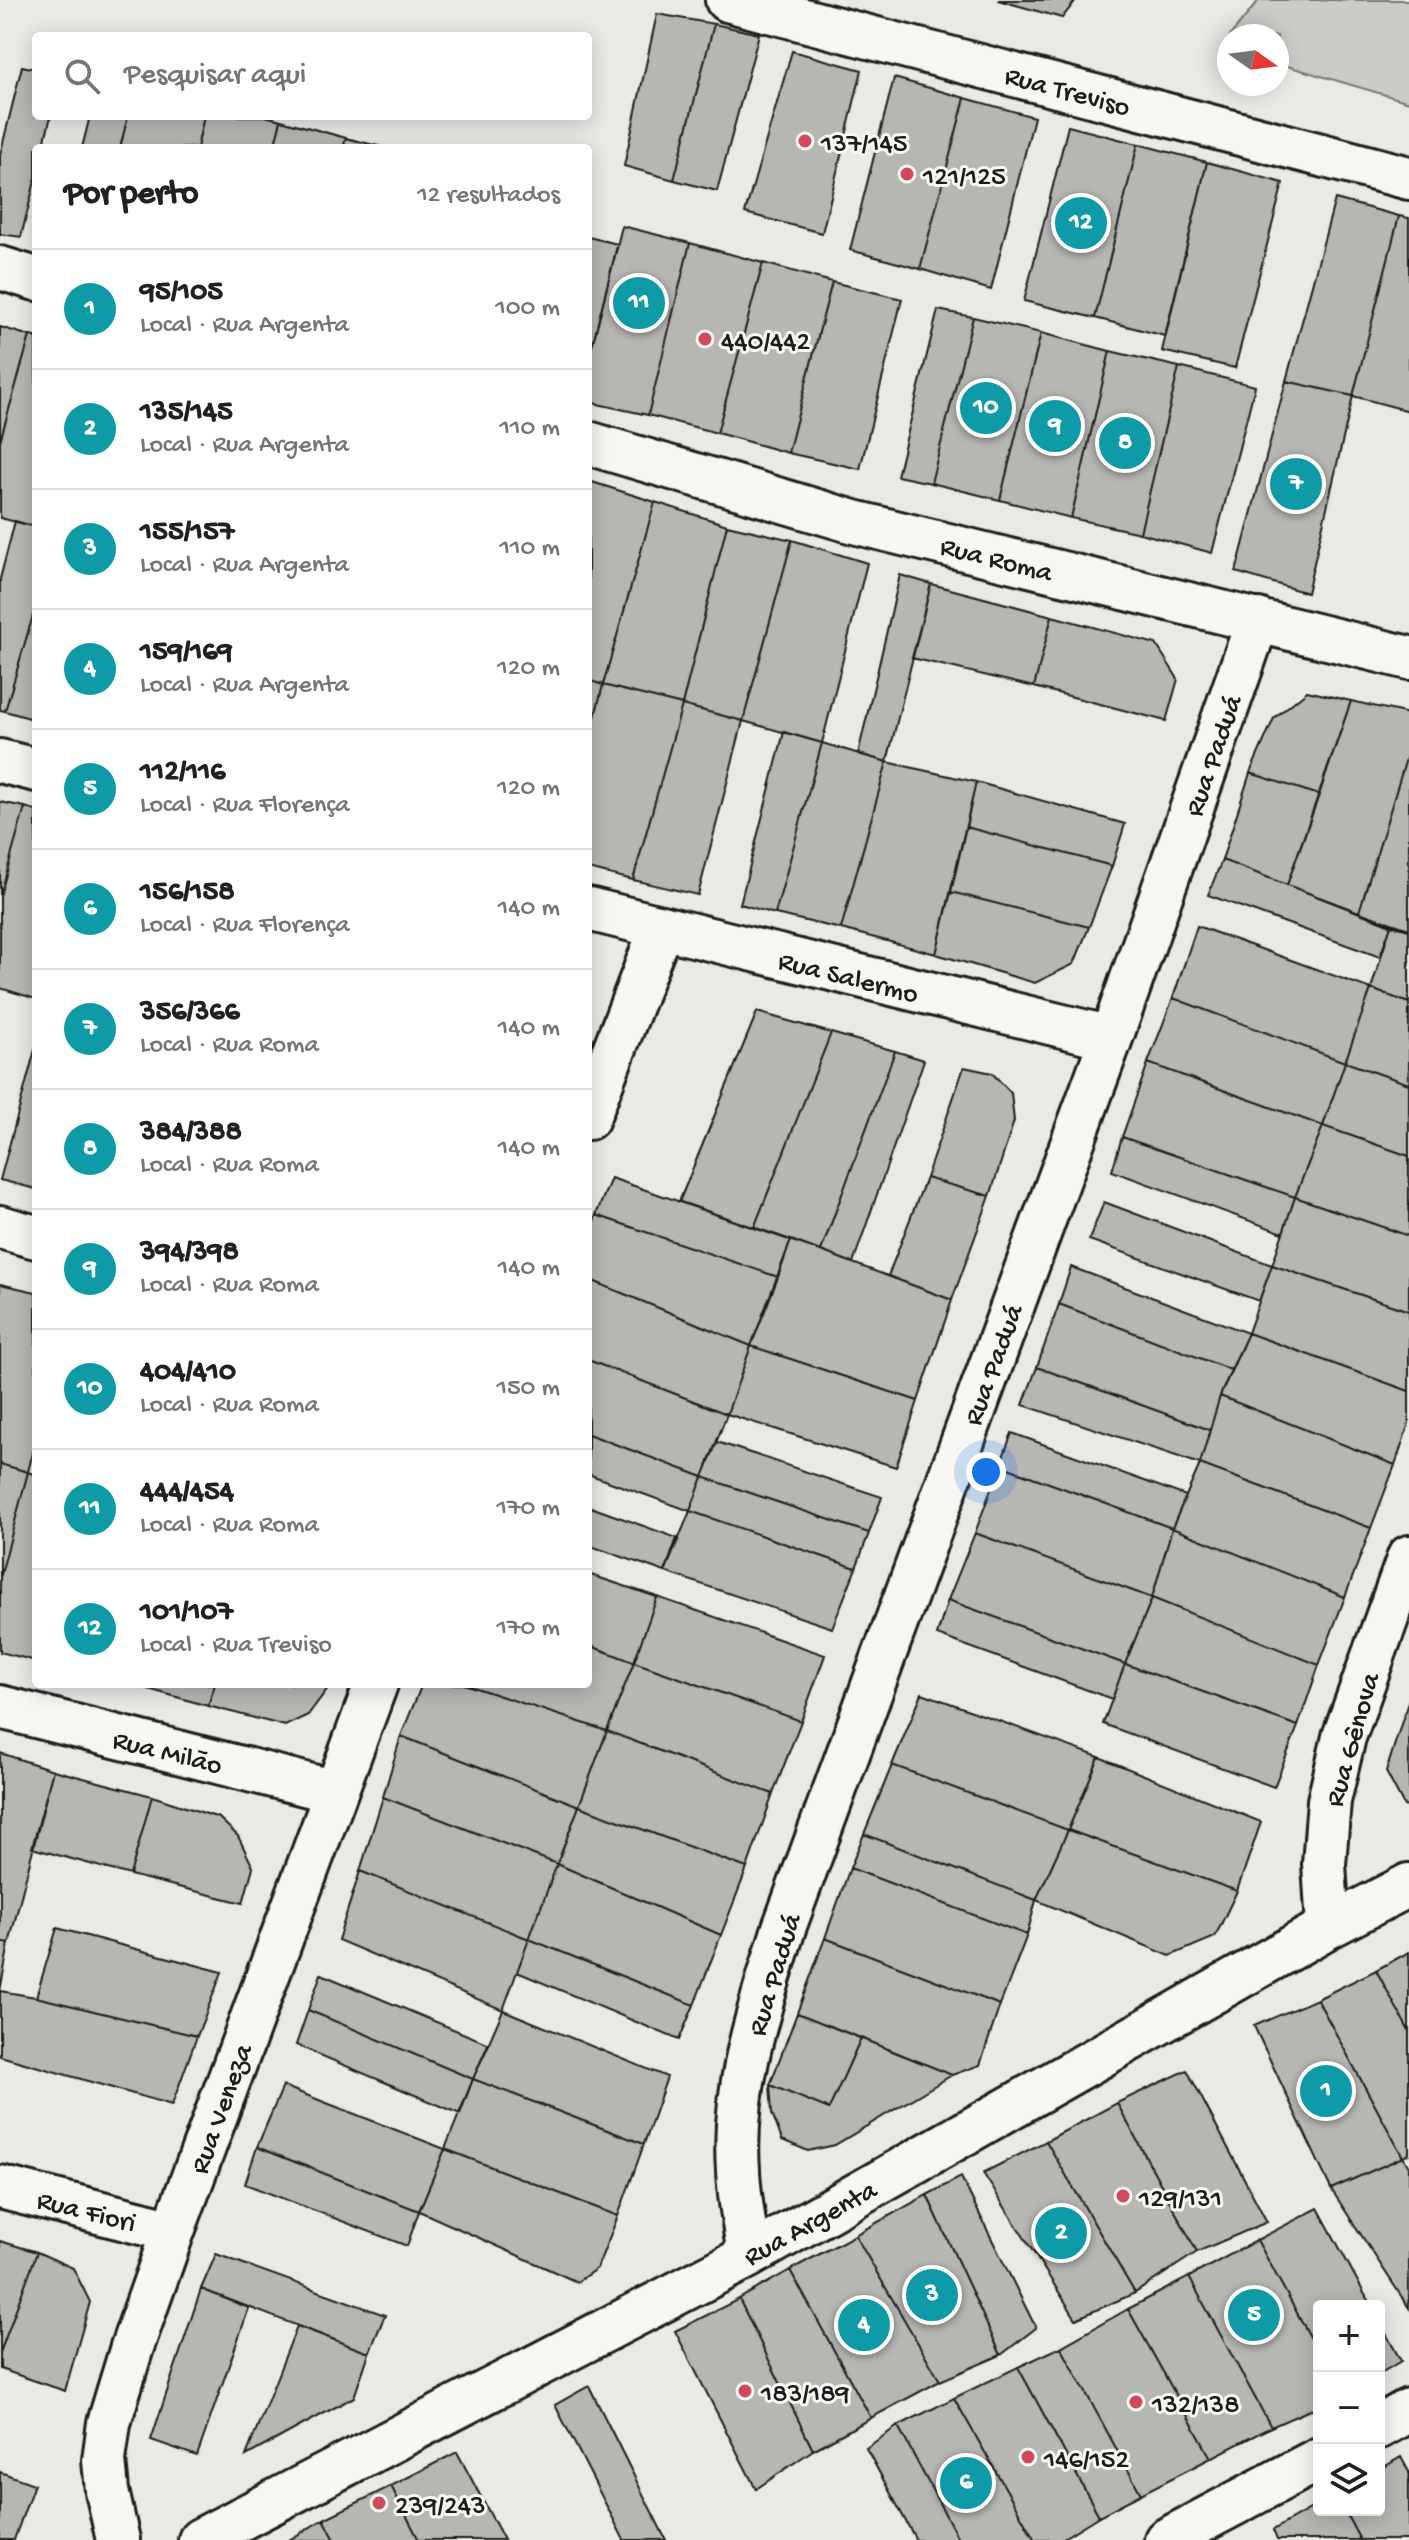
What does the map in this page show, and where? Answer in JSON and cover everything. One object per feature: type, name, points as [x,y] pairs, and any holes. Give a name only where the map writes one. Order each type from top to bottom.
[{"type":"street","name":"Rua Treviso","points":[[727,0],[1409,178]]},
{"type":"street","points":[[0,268],[32,278]]},
{"type":"street","name":"Rua Roma","points":[[592,444],[854,522],[1409,658]]},
{"type":"street","name":"Rua Paduá","points":[[749,2256],[737,2168],[740,2109],[751,2033],[784,1928],[1111,1038],[1258,620]]},
{"type":"street","points":[[0,761],[32,769]]},
{"type":"street","name":"Rua Salermo","points":[[592,910],[1111,1038]]},
{"type":"street","points":[[592,1108],[661,928]]},
{"type":"street","points":[[0,1227],[32,1236]]},
{"type":"street","name":"Rua Gênova","points":[[1328,1927],[1324,1864],[1329,1801],[1344,1737],[1409,1557]]},
{"type":"street","name":"Rua Veneza","points":[[118,2540],[104,2460],[109,2423],[173,2231],[375,1688]]},
{"type":"street","name":"Rua Milão","points":[[0,1707],[336,1792]]},
{"type":"street","name":"Rua Argenta","points":[[200,2540],[749,2256],[1328,1927],[1409,1885]]},
{"type":"street","name":"Rua Fiori","points":[[0,2187],[173,2231]]},
{"type":"street","points":[[1385,2424],[1409,2410]]},
{"type":"street","points":[[1166,2540],[1313,2462]]},
{"type":"shaded area","points":[[1259,0],[1409,0],[1409,102],[1289,67],[1289,24],[1240,24]]},
{"type":"building","points":[[998,0],[1076,0],[1062,18]]},
{"type":"building","points":[[657,14],[714,24],[674,180],[624,166]]},
{"type":"building","points":[[714,24],[759,34],[717,191],[674,180]]},
{"type":"building","name":"137/145","points":[[792,51],[862,70],[822,233],[745,213]]},
{"type":"building","points":[[22,66],[32,68],[32,120],[50,120],[44,144],[32,144],[32,193],[21,237],[0,234],[0,155]]},
{"type":"building","name":"121/125","points":[[894,78],[965,98],[920,269],[850,250]]},
{"type":"building","points":[[965,98],[1034,117],[991,290],[920,269]]},
{"type":"building","points":[[89,120],[127,120],[121,144],[83,144]]},
{"type":"building","points":[[127,120],[203,120],[198,144],[121,144]]},
{"type":"building","points":[[203,120],[281,120],[275,144],[198,144]]},
{"type":"building","points":[[281,120],[346,138],[344,144],[275,144]]},
{"type":"building","points":[[1068,126],[1138,144],[1095,318],[1024,301]]},
{"type":"building","points":[[346,138],[370,144],[344,144]]},
{"type":"building","points":[[1138,144],[1207,162],[1165,336],[1095,318]]},
{"type":"building","points":[[1207,162],[1283,183],[1235,368],[1162,351]]},
{"type":"building","points":[[1335,199],[1399,216],[1353,396],[1286,381]]},
{"type":"building","points":[[1399,216],[1409,218],[1409,411],[1353,396]]},
{"type":"building","points":[[622,226],[690,243],[648,415],[592,403],[592,346]]},
{"type":"building","points":[[592,238],[618,244],[592,346]]},
{"type":"building","name":"440/442","points":[[690,243],[763,263],[717,433],[648,415]]},
{"type":"building","points":[[763,263],[832,282],[788,453],[717,433]]},
{"type":"building","points":[[832,282],[902,299],[860,469],[788,453]]},
{"type":"building","points":[[938,310],[973,317],[931,483],[897,476]]},
{"type":"building","points":[[973,317],[1041,333],[1000,500],[931,483]]},
{"type":"building","points":[[0,327],[30,336],[0,441]]},
{"type":"building","points":[[1041,333],[1110,351],[1071,518],[1000,500]]},
{"type":"building","points":[[32,336],[32,526],[0,518],[0,441]]},
{"type":"building","points":[[1110,351],[1179,367],[1140,533],[1071,518]]},
{"type":"building","points":[[1179,367],[1255,386],[1212,553],[1140,533]]},
{"type":"building","points":[[1286,381],[1353,396],[1307,593],[1236,572]]},
{"type":"building","points":[[592,482],[655,502],[603,685],[592,681]]},
{"type":"building","points":[[655,502],[727,525],[682,705],[603,685]]},
{"type":"building","points":[[15,521],[32,526],[32,619],[5,711],[0,710],[0,579]]},
{"type":"building","points":[[727,525],[792,540],[743,721],[682,705]]},
{"type":"building","points":[[792,540],[867,563],[822,743],[743,721]]},
{"type":"building","points":[[900,575],[931,584],[887,762],[858,754]]},
{"type":"building","points":[[931,584],[1052,616],[1034,687],[912,658]]},
{"type":"building","points":[[1052,616],[1156,644],[1178,679],[1166,721],[1034,687]]},
{"type":"building","points":[[32,619],[32,719],[5,711]]},
{"type":"building","points":[[592,681],[603,685],[592,728]]},
{"type":"building","points":[[603,685],[682,705],[633,880],[592,870],[592,728]]},
{"type":"building","points":[[1307,691],[1351,701],[1319,795],[1250,773],[1274,718]]},
{"type":"building","points":[[1351,701],[1409,714],[1409,749],[1359,912],[1287,885]]},
{"type":"building","points":[[682,705],[743,721],[698,895],[633,880]]},
{"type":"building","points":[[784,732],[822,743],[775,914],[740,904]]},
{"type":"building","points":[[822,743],[887,762],[841,929],[775,914]]},
{"type":"building","points":[[1409,749],[1409,929],[1359,912]]},
{"type":"building","points":[[887,762],[976,782],[936,954],[841,929]]},
{"type":"building","points":[[1250,773],[1319,795],[1287,885],[1222,860]]},
{"type":"building","points":[[976,782],[1125,824],[1112,866],[966,827]]},
{"type":"building","points":[[0,802],[25,807],[0,896]]},
{"type":"building","points":[[25,807],[32,810],[32,998],[0,988],[0,896]]},
{"type":"building","points":[[966,827],[1112,866],[1089,927],[951,892]]},
{"type":"building","points":[[1222,860],[1391,925],[1380,957],[1208,895]]},
{"type":"building","points":[[951,892],[1089,927],[1074,964],[1035,983],[936,954]]},
{"type":"building","points":[[1391,925],[1409,930],[1409,1003],[1371,989]]},
{"type":"building","points":[[1197,926],[1371,989],[1345,1062],[1173,998]]},
{"type":"building","points":[[1371,989],[1409,1003],[1409,1084],[1345,1062]]},
{"type":"building","points":[[1173,998],[1345,1062],[1323,1126],[1148,1063]]},
{"type":"building","points":[[757,1012],[831,1033],[754,1228],[679,1202]]},
{"type":"building","points":[[831,1033],[895,1051],[821,1251],[754,1228]]},
{"type":"building","points":[[895,1051],[924,1060],[853,1263],[821,1251]]},
{"type":"building","points":[[32,1061],[32,1188],[0,1180]]},
{"type":"building","points":[[1345,1062],[1409,1084],[1409,1156],[1323,1126]]},
{"type":"building","points":[[1148,1063],[1323,1126],[1295,1197],[1122,1137]]},
{"type":"building","points":[[964,1067],[992,1073],[1011,1093],[1014,1121],[990,1196],[926,1178]]},
{"type":"building","points":[[1323,1126],[1409,1156],[1409,1236],[1295,1197]]},
{"type":"building","points":[[1122,1137],[1295,1197],[1283,1233],[1112,1171]]},
{"type":"building","points":[[611,1178],[791,1240],[778,1277],[596,1215]]},
{"type":"building","points":[[926,1178],[990,1196],[952,1300],[888,1276]]},
{"type":"building","points":[[1295,1197],[1409,1236],[1409,1311],[1272,1265]]},
{"type":"building","points":[[1104,1202],[1272,1265],[1259,1301],[1089,1240]]},
{"type":"building","points":[[596,1215],[778,1277],[751,1346],[592,1281],[592,1227]]},
{"type":"building","points":[[791,1240],[952,1300],[918,1401],[751,1346]]},
{"type":"building","points":[[1272,1265],[1409,1311],[1409,1391],[1248,1333]]},
{"type":"building","points":[[1071,1267],[1248,1333],[1231,1370],[1059,1304]]},
{"type":"building","points":[[592,1281],[751,1346],[727,1414],[592,1362]]},
{"type":"building","points":[[0,1284],[32,1291],[32,1456],[28,1472],[0,1464]]},
{"type":"building","points":[[1059,1304],[1231,1370],[1210,1430],[1037,1367]]},
{"type":"building","points":[[1248,1333],[1409,1391],[1409,1423],[1395,1465],[1220,1396]]},
{"type":"building","points":[[751,1346],[918,1401],[896,1467],[727,1414]]},
{"type":"building","points":[[592,1362],[727,1414],[703,1477],[592,1435]]},
{"type":"building","points":[[1037,1367],[1210,1430],[1200,1464],[1023,1405]]},
{"type":"building","points":[[1220,1396],[1395,1465],[1371,1528],[1200,1464]]},
{"type":"building","points":[[1012,1433],[1186,1496],[1172,1528],[1000,1465]]},
{"type":"building","points":[[592,1435],[703,1477],[690,1511],[592,1475]]},
{"type":"building","points":[[717,1442],[882,1497],[869,1533],[703,1477]]},
{"type":"building","points":[[0,1464],[28,1472],[0,1578]]},
{"type":"building","points":[[1200,1464],[1371,1528],[1345,1597],[1172,1528]]},
{"type":"building","points":[[1000,1465],[1172,1528],[1152,1598],[975,1533]]},
{"type":"building","points":[[28,1472],[32,1474],[32,1660],[0,1652],[0,1578]]},
{"type":"building","points":[[703,1477],[869,1533],[856,1568],[690,1511]]},
{"type":"building","points":[[592,1507],[677,1538],[665,1572],[592,1546]]},
{"type":"building","points":[[690,1511],[856,1568],[832,1628],[665,1572]]},
{"type":"building","points":[[1172,1528],[1345,1597],[1319,1665],[1152,1598]]},
{"type":"building","points":[[975,1533],[1152,1598],[1125,1664],[948,1600]]},
{"type":"building","points":[[592,1575],[657,1597],[634,1662],[592,1646]]},
{"type":"building","points":[[657,1597],[825,1655],[801,1721],[634,1662]]},
{"type":"building","points":[[1152,1598],[1319,1665],[1298,1726],[1125,1664]]},
{"type":"building","points":[[948,1600],[1125,1664],[1112,1699],[937,1635]]},
{"type":"building","points":[[592,1646],[634,1662],[607,1731],[476,1688],[592,1688]]},
{"type":"building","points":[[634,1662],[801,1721],[773,1794],[607,1731]]},
{"type":"building","points":[[1125,1664],[1298,1726],[1274,1787],[1103,1724]]},
{"type":"building","points":[[145,1688],[214,1688],[208,1706]]},
{"type":"building","points":[[214,1688],[328,1688],[308,1715],[285,1726],[208,1706]]},
{"type":"building","points":[[420,1688],[476,1688],[607,1731],[579,1806],[401,1736]]},
{"type":"building","points":[[922,1693],[1099,1757],[1068,1830],[892,1765]]},
{"type":"building","points":[[1409,1699],[1409,1807],[1404,1806],[1386,1772]]},
{"type":"building","points":[[607,1731],[773,1794],[747,1868],[579,1806]]},
{"type":"building","points":[[401,1736],[579,1806],[557,1864],[383,1797]]},
{"type":"building","points":[[0,1753],[53,1770],[9,1944],[0,1942]]},
{"type":"building","points":[[1099,1757],[1261,1822],[1237,1891],[1068,1830]]},
{"type":"building","points":[[892,1765],[1068,1830],[1036,1900],[864,1834]]},
{"type":"building","points":[[53,1770],[152,1796],[130,1875],[32,1848]]},
{"type":"building","points":[[152,1796],[219,1818],[238,1836],[253,1867],[243,1903],[130,1875]]},
{"type":"building","points":[[383,1797],[557,1864],[529,1939],[360,1871]]},
{"type":"building","points":[[579,1806],[747,1868],[721,1935],[557,1864]]},
{"type":"building","points":[[1068,1830],[1237,1891],[1215,1937],[1170,1956],[1036,1900]]},
{"type":"building","points":[[864,1834],[1036,1900],[1027,1935],[850,1868]]},
{"type":"building","points":[[557,1864],[721,1935],[694,2005],[529,1939]]},
{"type":"building","points":[[850,1868],[1027,1935],[1000,2005],[825,1938]]},
{"type":"building","points":[[360,1871],[529,1939],[503,2010],[338,1940]]},
{"type":"building","points":[[57,1928],[222,1972],[197,2036],[36,1997]]},
{"type":"building","points":[[825,1938],[1000,2005],[980,2065],[952,2075],[797,2013]]},
{"type":"building","points":[[529,1939],[694,2005],[679,2040],[517,1972]]},
{"type":"building","points":[[0,1942],[9,1944],[0,1991]]},
{"type":"building","points":[[1409,1952],[1409,2031],[1376,1970]]},
{"type":"building","points":[[1376,1970],[1409,2031],[1409,2154],[1403,2157],[1317,1999]]},
{"type":"building","points":[[321,1974],[489,2044],[473,2079],[308,2010]]},
{"type":"building","points":[[0,1991],[197,2036],[172,2105],[0,2056]]},
{"type":"building","points":[[1317,1999],[1403,2157],[1331,2189],[1254,2026]]},
{"type":"building","points":[[308,2010],[473,2079],[460,2114],[296,2045]]},
{"type":"building","points":[[503,2010],[667,2077],[644,2144],[473,2079]]},
{"type":"building","points":[[797,2013],[861,2038],[829,2109],[770,2085]]},
{"type":"building","points":[[861,2038],[952,2075],[835,2145],[808,2151],[782,2140],[772,2113],[770,2085],[829,2109]]},
{"type":"building","points":[[1187,2070],[1267,2222],[1197,2252],[1117,2103]]},
{"type":"building","points":[[473,2079],[644,2144],[618,2216],[445,2149]]},
{"type":"building","points":[[283,2086],[445,2149],[419,2211],[257,2147]]},
{"type":"building","name":"129/131","points":[[1117,2103],[1197,2252],[1135,2293],[1046,2141]]},
{"type":"building","points":[[1046,2141],[1135,2293],[1076,2319],[983,2173]]},
{"type":"building","points":[[257,2147],[419,2211],[407,2246],[245,2184]]},
{"type":"building","points":[[445,2149],[618,2216],[597,2268],[577,2282],[419,2211]]},
{"type":"building","points":[[1403,2157],[1409,2167],[1409,2308],[1331,2189]]},
{"type":"building","points":[[961,2177],[1036,2328],[1001,2355],[927,2195]]},
{"type":"building","points":[[927,2195],[1001,2355],[940,2381],[855,2235]]},
{"type":"building","points":[[1318,2208],[1368,2300],[1313,2300],[1313,2342],[1257,2240]]},
{"type":"building","points":[[855,2235],[940,2381],[871,2418],[790,2270]]},
{"type":"building","points":[[1257,2240],[1313,2342],[1313,2409],[1271,2427],[1189,2277]]},
{"type":"building","points":[[0,2241],[37,2252],[0,2353]]},
{"type":"building","points":[[37,2252],[73,2268],[90,2302],[65,2391],[0,2369],[0,2353]]},
{"type":"building","points":[[216,2254],[385,2315],[369,2353],[201,2289]]},
{"type":"building","points":[[790,2270],[871,2418],[813,2450],[739,2299]]},
{"type":"building","points":[[1189,2277],[1271,2427],[1211,2458],[1128,2309]]},
{"type":"building","points":[[201,2289],[249,2308],[197,2456],[151,2440]]},
{"type":"building","name":"183/189","points":[[739,2299],[813,2450],[756,2489],[675,2331]]},
{"type":"building","name":"132/138","points":[[1128,2309],[1211,2458],[1141,2494],[1061,2347]]},
{"type":"building","points":[[297,2326],[369,2353],[354,2397],[246,2456]]},
{"type":"building","points":[[1385,2332],[1401,2361],[1385,2370]]},
{"type":"building","points":[[1061,2347],[1141,2494],[1099,2516],[1018,2367]]},
{"type":"building","name":"146/152","points":[[1018,2367],[1099,2516],[1060,2540],[1035,2540],[954,2398]]},
{"type":"building","points":[[589,2386],[666,2540],[624,2540],[555,2405]]},
{"type":"building","points":[[954,2398],[1035,2540],[959,2540],[898,2426]]},
{"type":"building","points":[[898,2426],[959,2540],[916,2540],[866,2448]]},
{"type":"building","points":[[457,2452],[504,2540],[419,2540],[391,2486]]},
{"type":"building","points":[[1401,2457],[1409,2472],[1409,2540],[1360,2540],[1347,2516],[1385,2516],[1385,2466]]},
{"type":"building","points":[[0,2472],[34,2484],[14,2540],[0,2540]]},
{"type":"building","name":"239/243","points":[[391,2486],[419,2540],[335,2540],[324,2519]]},
{"type":"building","points":[[1313,2507],[1313,2516],[1347,2516],[1360,2540],[1277,2540],[1273,2530]]},
{"type":"building","points":[[324,2519],[335,2540],[289,2540]]},
{"type":"place","name":"137/145","points":[[805,141]]},
{"type":"place","name":"121/125","points":[[907,174]]},
{"type":"place","name":"101/107","points":[[1081,223]]},
{"type":"place","name":"444/454","points":[[639,303]]},
{"type":"place","name":"440/442","points":[[705,339]]},
{"type":"place","name":"404/410","points":[[986,408]]},
{"type":"place","name":"394/398","points":[[1055,426]]},
{"type":"place","name":"384/388","points":[[1125,443]]},
{"type":"place","name":"356/366","points":[[1296,484]]},
{"type":"place","name":"95/105","points":[[1326,2091]]},
{"type":"place","name":"129/131","points":[[1123,2196]]},
{"type":"place","name":"135/145","points":[[1061,2233]]},
{"type":"place","name":"155/157","points":[[932,2295]]},
{"type":"place","name":"112/116","points":[[1254,2315]]},
{"type":"place","name":"159/169","points":[[864,2325]]},
{"type":"place","name":"183/189","points":[[745,2391]]},
{"type":"place","name":"132/138","points":[[1136,2402]]},
{"type":"place","name":"146/152","points":[[1028,2457]]},
{"type":"place","name":"156/158","points":[[966,2483]]},
{"type":"place","name":"239/243","points":[[379,2503]]}]
